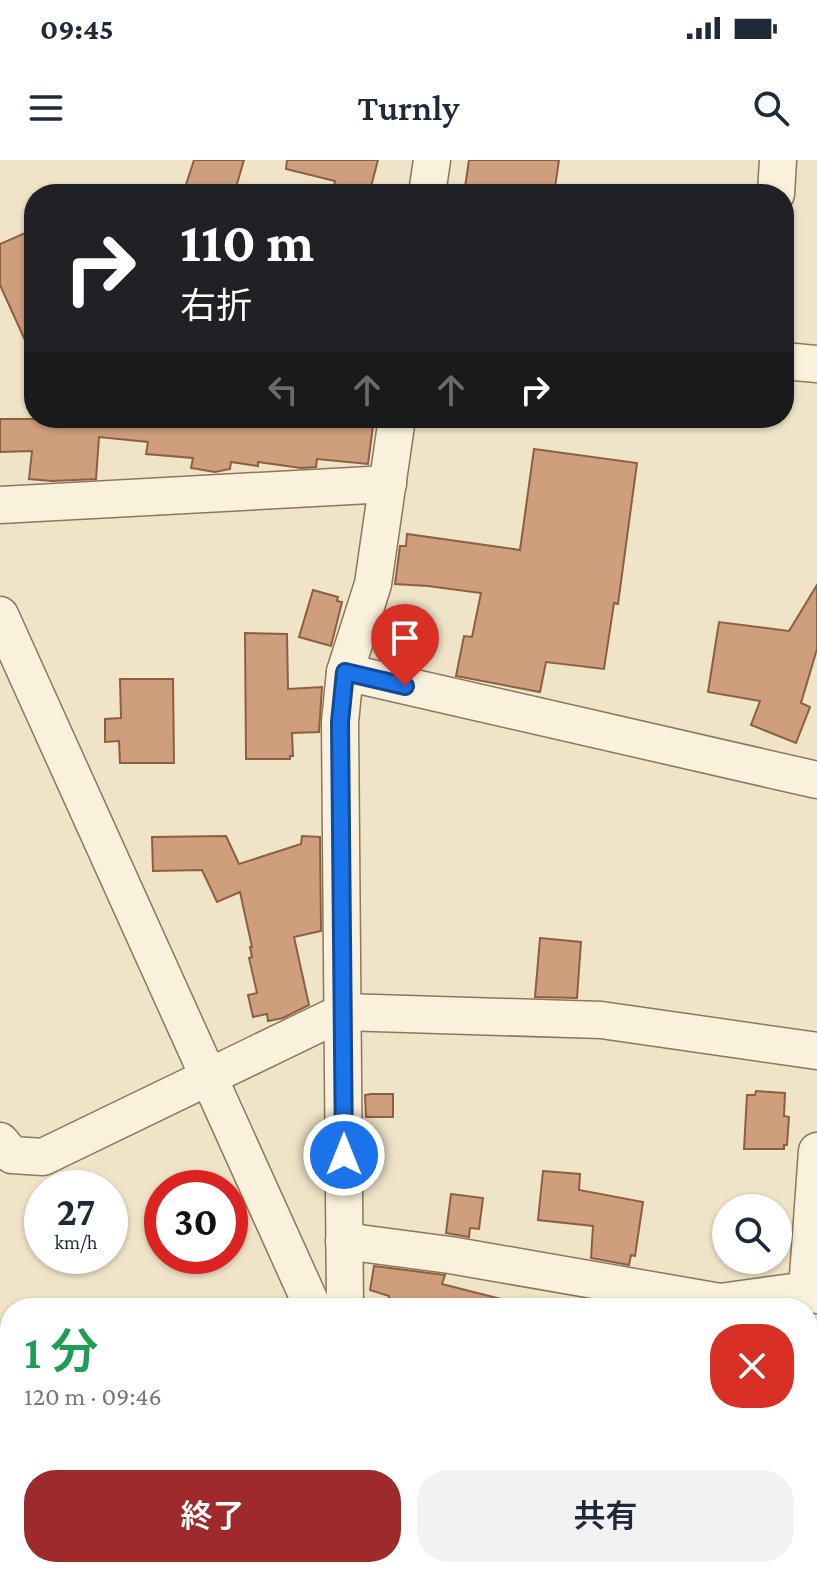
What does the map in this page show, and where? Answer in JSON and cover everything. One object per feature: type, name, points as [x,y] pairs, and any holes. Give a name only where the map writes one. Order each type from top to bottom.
[{"type":"street","points":[[428,184],[432,160]]},
{"type":"street","points":[[777,184],[778,160]]},
{"type":"street","points":[[794,362],[817,364]]},
{"type":"street","points":[[345,1298],[340,722],[345,672],[373,584],[396,428]]},
{"type":"street","points":[[0,505],[388,484]]},
{"type":"street","points":[[0,615],[308,1298]]},
{"type":"street","points":[[345,672],[817,780]]},
{"type":"street","points":[[0,1141],[12,1155],[43,1157],[208,1080],[343,1012],[601,1020],[817,1051]]},
{"type":"street","points":[[757,1298],[812,1292],[817,1151]]},
{"type":"street","points":[[344,1241],[450,1255],[697,1298]]},
{"type":"building","points":[[194,160],[244,160],[237,184],[186,184]]},
{"type":"building","points":[[287,160],[378,160],[372,184],[334,184],[335,181],[286,169]]},
{"type":"building","points":[[469,160],[559,160],[555,184],[465,184]]},
{"type":"building","points":[[24,233],[24,338],[0,285],[0,244]]},
{"type":"building","points":[[0,419],[24,419],[24,428],[373,428],[368,464],[317,459],[316,467],[301,468],[231,462],[230,469],[215,472],[191,468],[193,458],[146,454],[148,442],[99,437],[96,479],[52,481],[29,479],[32,451],[0,452]]},
{"type":"building","points":[[534,449],[637,463],[618,604],[614,603],[604,669],[546,662],[540,692],[456,676],[464,636],[472,637],[481,593],[395,584],[400,546],[406,546],[407,534],[520,550]]},
{"type":"building","points":[[817,585],[817,649],[801,703],[810,707],[796,743],[751,725],[760,701],[708,692],[719,622],[789,631]]},
{"type":"building","points":[[313,590],[338,597],[337,601],[342,602],[331,646],[299,637]]},
{"type":"building","points":[[245,633],[287,634],[288,689],[322,687],[319,732],[292,733],[293,756],[290,759],[246,759]]},
{"type":"building","points":[[120,679],[173,679],[174,763],[120,763],[119,741],[105,742],[105,719],[121,718]]},
{"type":"building","points":[[226,836],[239,864],[301,844],[302,836],[320,837],[321,931],[294,937],[309,1005],[283,1018],[268,1021],[267,1014],[253,1017],[248,995],[257,993],[249,958],[252,957],[252,947],[240,892],[217,902],[202,870],[153,871],[152,837]]},
{"type":"building","points":[[540,938],[581,942],[577,998],[535,997]]},
{"type":"building","points":[[756,1091],[785,1093],[784,1116],[789,1117],[784,1149],[744,1149],[747,1095],[755,1095]]},
{"type":"building","points":[[393,1094],[393,1117],[366,1117],[365,1095]]},
{"type":"building","points":[[543,1171],[580,1174],[579,1190],[643,1202],[635,1256],[631,1255],[629,1265],[591,1258],[593,1226],[538,1220]]},
{"type":"building","points":[[451,1194],[483,1198],[479,1229],[470,1228],[469,1237],[446,1233]]},
{"type":"building","points":[[374,1266],[445,1275],[442,1284],[497,1298],[389,1298],[370,1290]]},
{"type":"route","points":[[344,1155],[340,722],[345,672],[405,686]]}]
